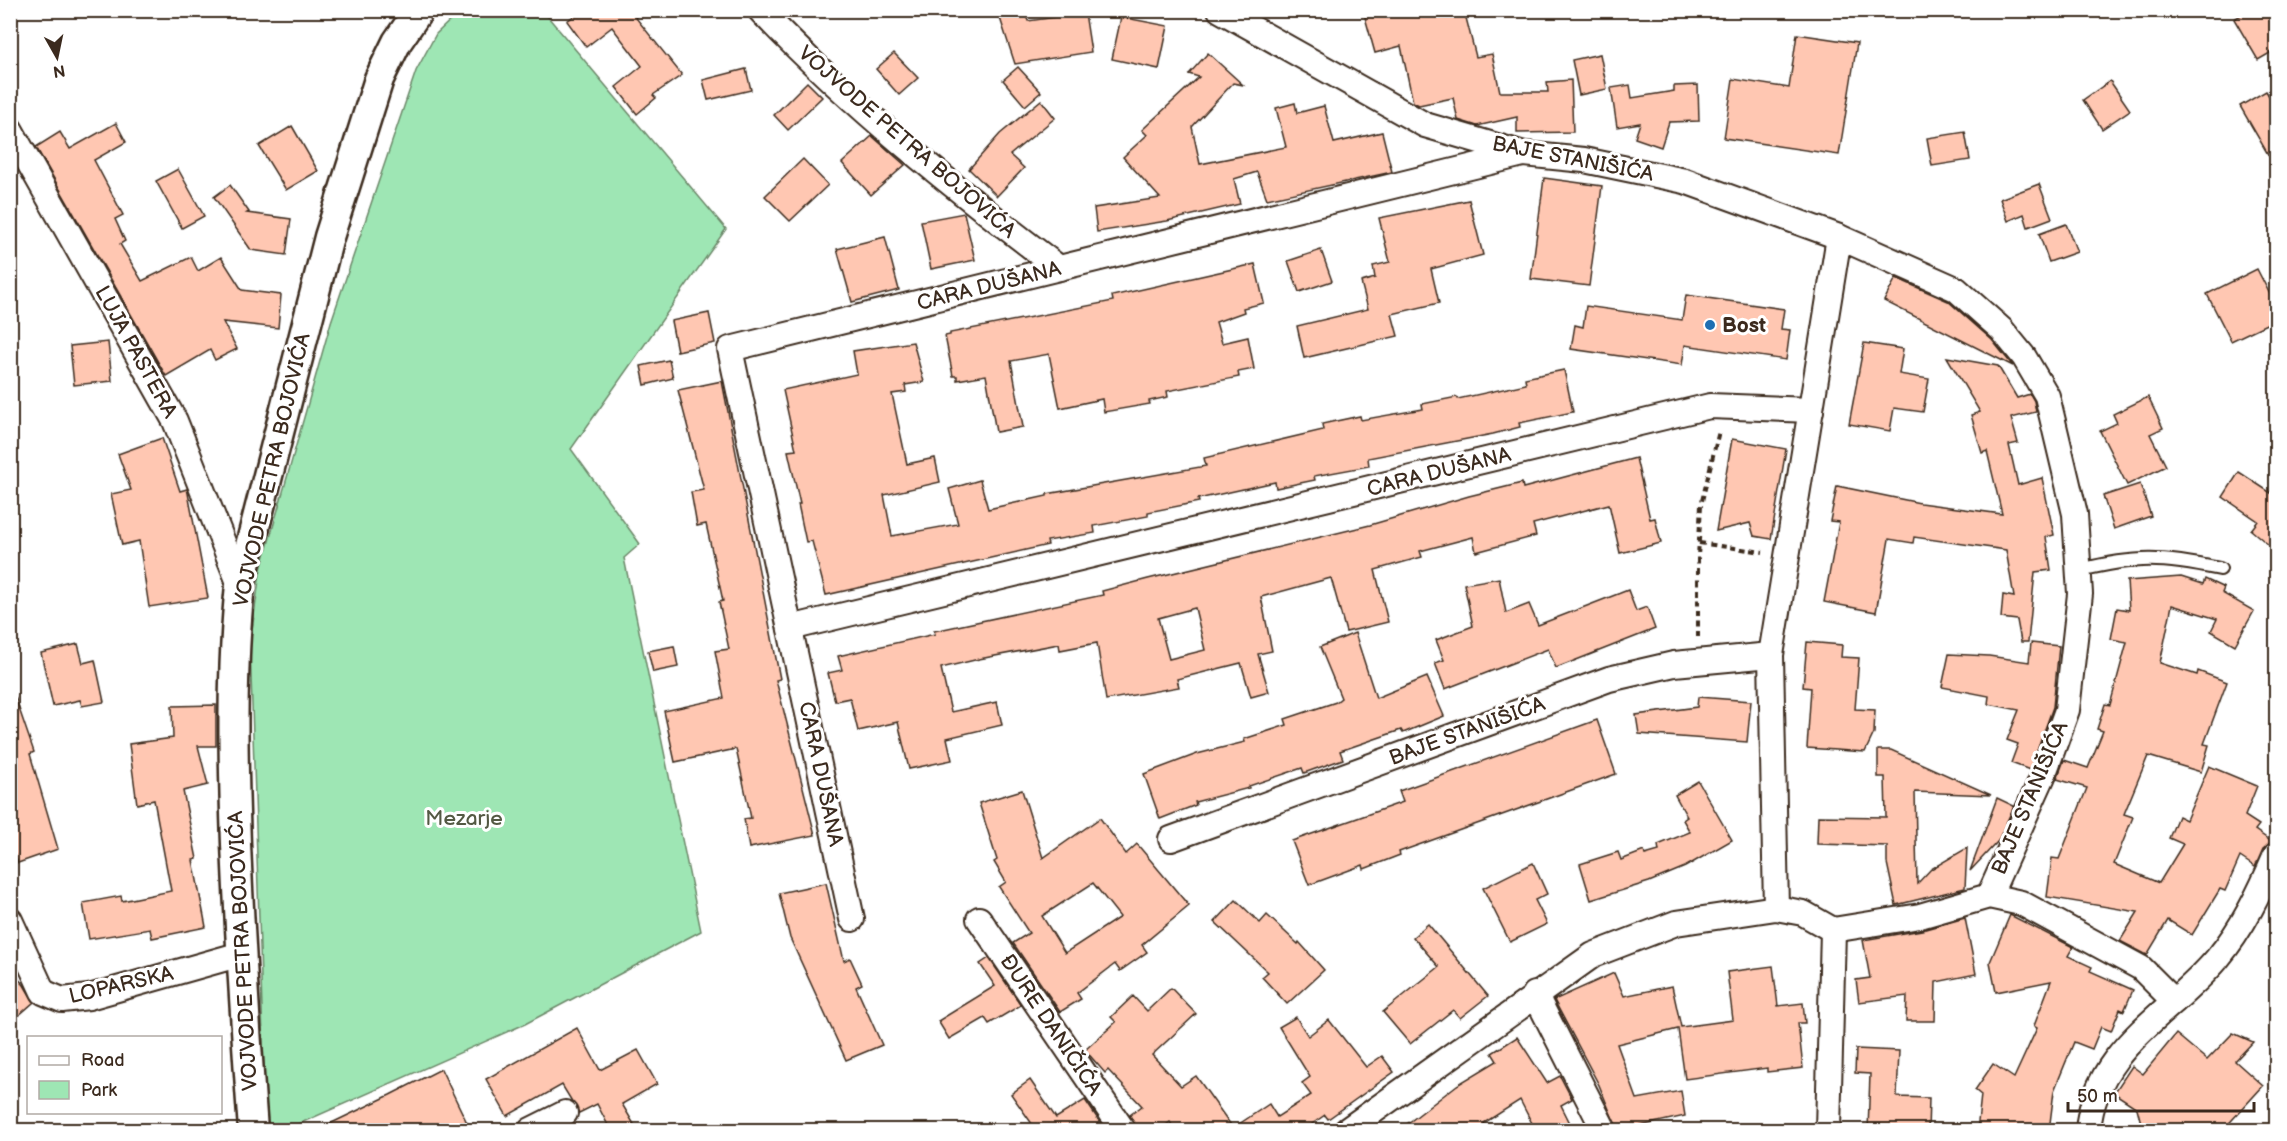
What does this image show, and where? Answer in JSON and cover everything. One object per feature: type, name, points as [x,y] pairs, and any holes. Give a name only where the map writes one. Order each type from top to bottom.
[{"type":"street","name":"VOJVODE PETRA BOJOVIĆA","points":[[253,1131],[241,954],[233,773],[235,629],[240,585],[329,237],[379,79],[397,42],[419,10]]},
{"type":"street","name":"VOJVODE PETRA BOJOVIĆA","points":[[760,10],[864,110],[960,193],[1059,268]]},
{"type":"street","name":"BAJE STANIŠIĆA","points":[[1221,10],[1425,125],[1524,154],[1584,160],[1685,181],[1839,237],[1956,289],[2002,330],[2024,357],[2047,396],[2075,514],[2080,594],[2067,710],[2043,776],[1989,896]]},
{"type":"street","name":"LUJA PASTERA","points":[[10,129],[176,421],[240,585]]},
{"type":"street","name":"CARA DUŠANA","points":[[852,919],[730,349],[1524,154]]},
{"type":"street","points":[[1776,908],[1771,655],[1839,237]]},
{"type":"street","name":"CARA DUŠANA","points":[[790,628],[1710,406],[1811,410]]},
{"type":"street","name":"BAJE STANIŠIĆA","points":[[1172,838],[1609,679],[1698,662],[1771,655]]},
{"type":"street","points":[[2088,1131],[2090,1115],[2107,1071],[2134,1035],[2174,1001],[2215,961],[2239,931],[2277,855]]},
{"type":"street","points":[[1347,1131],[1593,954],[1676,923],[1776,908],[1803,913],[1833,930],[1920,916],[1989,896],[2021,903],[2141,968],[2174,1001]]},
{"type":"street","name":"ĐURE DANIČIĆA","points":[[979,919],[1123,1131]]},
{"type":"street","name":"LOPARSKA","points":[[10,920],[43,992],[62,1000],[88,997],[241,954]]},
{"type":"street","points":[[1828,1131],[1833,930]]},
{"type":"street","points":[[1535,994],[1604,1131]]},
{"type":"street","points":[[531,1131],[565,1113]]},
{"type":"lane","points":[[2080,570],[2135,558],[2172,559],[2220,569]]},
{"type":"path","points":[[1698,662],[1701,505],[1724,407]]},
{"type":"path","points":[[1699,543],[1787,556]]},
{"type":"green space","name":"Mezarje","points":[[460,11],[543,11],[726,229],[571,449],[640,544],[624,558],[701,931],[525,1024],[285,1130],[266,1130],[250,644],[260,573],[331,322],[416,71],[436,34]]},
{"type":"building","points":[[582,10],[636,10],[632,13],[682,75],[653,95],[656,98],[637,114],[616,87],[642,66],[612,27],[586,47],[567,21]]},
{"type":"building","points":[[1363,10],[1464,10],[1476,57],[1492,54],[1500,92],[1548,92],[1547,82],[1571,80],[1573,132],[1517,133],[1517,117],[1477,126],[1458,120],[1453,98],[1419,105],[1413,102],[1401,46],[1375,53]]},
{"type":"building","points":[[2250,10],[2277,10],[2277,49],[2258,60],[2234,19]]},
{"type":"building","points":[[1024,11],[1028,21],[1085,13],[1091,52],[1015,64],[1000,18]]},
{"type":"building","points":[[1121,17],[1168,26],[1159,69],[1112,59]]},
{"type":"building","points":[[1797,34],[1857,43],[1839,155],[1724,138],[1733,79],[1789,88]]},
{"type":"building","points":[[894,53],[918,78],[899,95],[876,69]]},
{"type":"building","points":[[1208,53],[1243,85],[1233,83],[1192,127],[1200,164],[1286,147],[1276,108],[1295,103],[1297,113],[1324,106],[1334,143],[1382,132],[1392,172],[1267,199],[1257,172],[1234,179],[1240,204],[1167,221],[1097,232],[1094,208],[1160,198],[1123,157],[1147,135],[1142,130],[1199,77],[1189,74]]},
{"type":"building","points":[[1600,54],[1607,89],[1579,95],[1572,60]]},
{"type":"building","points":[[1018,67],[1041,92],[1025,106],[1003,80]]},
{"type":"building","points":[[746,69],[751,90],[708,100],[703,80]]},
{"type":"building","points":[[2110,81],[2130,110],[2102,129],[2083,100]]},
{"type":"building","points":[[807,82],[822,97],[788,130],[774,115]]},
{"type":"building","points":[[1630,85],[1632,98],[1674,91],[1674,86],[1698,85],[1699,121],[1669,122],[1661,147],[1635,138],[1640,123],[1617,127],[1611,88]]},
{"type":"building","points":[[2266,91],[2277,109],[2277,170],[2240,106]]},
{"type":"building","points":[[1041,100],[1055,118],[1010,155],[1024,168],[997,196],[969,169],[1000,134]]},
{"type":"building","points":[[116,123],[126,142],[94,160],[123,215],[115,219],[125,241],[120,244],[142,281],[191,257],[198,271],[221,257],[242,290],[281,295],[278,328],[223,322],[237,349],[215,360],[210,350],[166,376],[36,147],[60,132],[70,149]]},
{"type":"building","points":[[292,126],[318,171],[286,190],[259,146]]},
{"type":"building","points":[[1965,132],[1970,160],[1932,166],[1927,138]]},
{"type":"building","points":[[872,136],[905,165],[871,195],[842,163]]},
{"type":"building","points":[[803,159],[828,185],[790,221],[765,196]]},
{"type":"building","points":[[178,169],[204,216],[182,228],[156,181]]},
{"type":"building","points":[[1544,178],[1602,186],[1589,286],[1531,279]]},
{"type":"building","points":[[2039,184],[2052,218],[2028,227],[2024,214],[2008,221],[2000,199]]},
{"type":"building","points":[[230,185],[249,212],[247,213],[291,219],[286,255],[251,250],[214,197]]},
{"type":"building","points":[[1469,200],[1483,255],[1431,269],[1439,303],[1392,314],[1398,336],[1304,358],[1297,326],[1368,309],[1361,282],[1375,278],[1373,266],[1390,262],[1379,218]]},
{"type":"building","points":[[964,213],[975,260],[931,269],[921,221]]},
{"type":"building","points":[[2066,224],[2077,252],[2049,262],[2039,234]]},
{"type":"building","points":[[885,237],[899,290],[852,302],[837,249]]},
{"type":"building","points":[[1321,250],[1332,281],[1299,292],[1288,261]]},
{"type":"building","points":[[1255,264],[1264,303],[1243,308],[1244,312],[1216,322],[1222,343],[1248,337],[1254,369],[1238,372],[1239,377],[1167,391],[1168,397],[1149,401],[1150,404],[1104,412],[1102,399],[1060,408],[1049,354],[1011,361],[1023,427],[996,432],[986,375],[957,380],[957,376],[953,376],[945,336],[950,333],[1113,301],[1112,296]]},
{"type":"building","points":[[2257,269],[2277,308],[2277,319],[2231,341],[2207,294]]},
{"type":"building","points":[[1896,278],[1948,301],[1992,340],[2013,366],[1884,301]]},
{"type":"building","points":[[1686,295],[1784,309],[1781,329],[1790,330],[1786,360],[1685,345],[1682,365],[1571,349],[1575,325],[1583,327],[1586,306],[1682,320]]},
{"type":"building","points":[[709,313],[715,343],[677,351],[671,321]]},
{"type":"building","points":[[108,342],[112,381],[74,385],[70,346]]},
{"type":"building","points":[[913,342],[924,382],[905,385],[906,392],[892,394],[907,464],[935,458],[940,482],[884,495],[892,536],[958,524],[949,489],[980,480],[988,509],[1047,496],[1047,494],[1206,466],[1204,458],[1323,430],[1322,424],[1360,416],[1361,420],[1423,409],[1422,404],[1457,397],[1458,399],[1526,384],[1525,378],[1564,370],[1573,412],[1519,423],[1520,427],[1493,434],[1368,458],[1369,466],[1314,476],[1315,480],[1276,488],[1275,482],[1198,499],[1199,502],[1148,512],[1148,516],[1094,526],[1095,533],[1047,541],[1048,545],[826,595],[812,541],[806,542],[798,504],[800,504],[788,451],[796,450],[783,390],[857,374],[853,351]]},
{"type":"building","points":[[1864,343],[1903,349],[1899,374],[1929,379],[1923,412],[1894,408],[1890,431],[1849,424]]},
{"type":"building","points":[[1947,357],[1998,366],[2017,398],[2030,394],[2034,401],[2036,412],[2011,418],[2018,443],[2009,445],[2018,485],[2042,478],[2054,535],[2046,537],[2051,570],[2035,572],[2028,642],[2021,642],[2017,620],[2001,618],[2003,595],[2014,597],[2006,550],[1914,537],[1913,543],[1889,539],[1876,612],[1824,602],[1839,522],[1830,521],[1837,486],[1920,503],[2002,514],[1987,451],[1982,453],[1971,415],[1980,412]]},
{"type":"building","points":[[669,360],[673,378],[645,385],[641,366]]},
{"type":"building","points":[[722,381],[780,679],[776,680],[815,835],[749,848],[744,819],[751,818],[736,749],[675,762],[664,711],[724,698],[715,651],[729,649],[719,602],[723,601],[706,524],[697,526],[691,492],[704,490],[678,390]]},
{"type":"building","points":[[2148,397],[2163,428],[2150,434],[2166,466],[2127,485],[2100,431],[2117,423],[2113,414]]},
{"type":"building","points":[[162,438],[180,491],[187,489],[208,598],[149,607],[139,541],[122,545],[111,494],[131,490],[118,454]]},
{"type":"building","points":[[1732,439],[1786,449],[1771,539],[1754,536],[1750,523],[1716,531]]},
{"type":"building","points":[[1636,458],[1650,519],[1655,518],[1661,543],[1620,553],[1609,504],[1533,524],[1536,536],[1476,552],[1473,537],[1420,551],[1422,557],[1375,570],[1388,622],[1346,632],[1331,578],[1261,597],[1272,651],[1258,654],[1269,692],[1251,697],[1241,663],[1177,679],[1179,687],[1106,700],[1097,643],[1060,650],[1059,644],[941,668],[951,712],[997,702],[1002,725],[947,738],[952,760],[909,769],[898,722],[858,731],[850,698],[835,701],[828,673],[842,670],[838,656],[935,634],[934,631],[1103,595],[1102,591],[1370,525],[1522,483],[1523,488]],"holes":[[[1195,608],[1205,650],[1169,659],[1158,618]]]},
{"type":"building","points":[[2239,472],[2277,497],[2277,552],[2251,530],[2258,521],[2223,497]]},
{"type":"building","points":[[2140,484],[2151,516],[2114,529],[2103,496]]},
{"type":"building","points":[[2181,577],[2203,584],[2205,579],[2224,588],[2222,593],[2254,611],[2235,645],[2211,631],[2217,619],[2172,605],[2160,663],[2197,675],[2198,671],[2227,682],[2204,744],[2209,745],[2201,772],[2148,756],[2124,814],[2133,817],[2114,864],[2159,883],[2183,844],[2169,838],[2178,816],[2186,820],[2209,766],[2257,786],[2245,816],[2259,825],[2255,830],[2272,842],[2263,849],[2255,867],[2240,857],[2225,891],[2220,889],[2192,935],[2168,920],[2147,955],[2120,941],[2138,912],[2047,897],[2052,858],[2059,859],[2087,788],[2057,779],[2064,760],[2088,768],[2103,731],[2097,729],[2105,704],[2110,705],[2127,642],[2111,639],[2117,608],[2129,610],[2127,581]]},
{"type":"building","points":[[1499,578],[1506,613],[1529,604],[1538,625],[1628,590],[1636,611],[1647,607],[1655,629],[1556,668],[1548,649],[1445,689],[1435,663],[1444,660],[1436,640],[1473,626],[1464,584]]},
{"type":"building","points":[[1355,633],[1376,698],[1427,677],[1444,716],[1403,733],[1401,730],[1340,751],[1343,759],[1304,773],[1302,768],[1249,786],[1249,788],[1195,802],[1196,805],[1160,819],[1144,774],[1197,754],[1245,742],[1244,739],[1287,725],[1285,719],[1336,702],[1341,698],[1320,647]]},
{"type":"building","points":[[1807,642],[1842,645],[1841,657],[1859,658],[1855,709],[1875,710],[1874,733],[1865,752],[1807,748],[1811,688],[1803,687]]},
{"type":"building","points":[[2031,643],[2059,646],[2053,707],[2030,770],[2011,763],[2018,744],[2007,740],[2019,710],[1988,704],[1989,696],[1942,687],[1949,654],[1989,656],[2029,662]]},
{"type":"building","points":[[78,644],[83,663],[95,660],[104,702],[82,706],[80,700],[53,706],[41,653]]},
{"type":"building","points":[[674,646],[678,667],[653,672],[648,651]]},
{"type":"building","points":[[14,694],[34,752],[30,754],[58,849],[18,863],[10,842],[10,695]]},
{"type":"building","points":[[1698,697],[1751,701],[1747,742],[1639,734],[1636,715],[1697,707]]},
{"type":"building","points":[[216,705],[216,746],[198,746],[208,785],[183,791],[197,859],[193,860],[206,927],[152,938],[150,929],[89,939],[83,903],[121,896],[122,901],[171,891],[154,800],[137,804],[129,744],[173,738],[172,706]]},
{"type":"building","points":[[1597,720],[1616,774],[1399,852],[1400,855],[1364,869],[1363,865],[1309,885],[1292,841],[1403,802],[1399,791]]},
{"type":"building","points":[[1878,750],[1891,750],[1991,795],[1915,792],[1917,884],[1931,869],[1967,848],[1965,888],[1896,905],[1887,863],[1887,846],[1817,844],[1818,816],[1886,817],[1885,777],[1878,777]]},
{"type":"building","points":[[1698,781],[1732,840],[1685,867],[1649,882],[1591,900],[1580,864],[1618,852],[1621,860],[1644,851],[1645,855],[1659,851],[1658,845],[1690,832],[1683,820],[1687,817],[1675,795]]},
{"type":"building","points":[[1022,790],[1043,858],[1100,818],[1126,854],[1137,844],[1189,906],[1142,945],[1147,952],[1120,971],[1115,964],[1077,993],[1081,999],[1060,1012],[1013,943],[1029,933],[999,887],[1006,882],[994,862],[997,860],[979,803]],"holes":[[[1093,883],[1120,917],[1065,953],[1042,916]]]},
{"type":"building","points":[[1997,798],[2014,806],[1998,841],[1970,871]]},
{"type":"building","points":[[1533,863],[1547,894],[1535,900],[1547,924],[1510,942],[1483,888]]},
{"type":"building","points":[[826,883],[844,961],[850,958],[862,984],[856,987],[882,1045],[846,1060],[790,938],[779,893]]},
{"type":"building","points":[[1236,900],[1260,923],[1267,915],[1298,944],[1299,942],[1324,970],[1287,1004],[1262,977],[1268,972],[1215,922]]},
{"type":"building","points":[[2010,915],[2073,947],[2068,956],[2092,967],[2090,971],[2133,990],[2124,1011],[2120,1009],[2111,1031],[2101,1027],[2092,1049],[2074,1042],[2054,1091],[2049,1131],[1977,1131],[1981,1095],[1975,1090],[1993,1064],[2014,1078],[2037,1028],[2034,1026],[2051,981],[1996,992],[1990,962]]},
{"type":"building","points":[[1965,918],[1976,974],[1936,982],[1935,1021],[1906,1021],[1907,996],[1859,1002],[1856,980],[1870,978],[1863,940],[1922,930]]},
{"type":"building","points":[[1428,924],[1488,996],[1460,1018],[1453,1010],[1410,1044],[1383,1012],[1439,967],[1413,937]]},
{"type":"building","points":[[989,958],[1021,1005],[989,1024],[985,1018],[949,1039],[938,1021],[995,986],[980,964]]},
{"type":"building","points":[[1773,966],[1778,1006],[1803,1003],[1805,1023],[1798,1023],[1803,1068],[1767,1072],[1767,1068],[1685,1079],[1678,1029],[1617,1044],[1637,1099],[1681,1091],[1685,1116],[1618,1131],[1599,1085],[1554,1000],[1614,973],[1624,996],[1672,986],[1681,1027],[1733,1020],[1727,972]]},
{"type":"building","points":[[10,970],[24,985],[34,1002],[10,1023]]},
{"type":"building","points":[[1171,988],[1196,1014],[1152,1055],[1181,1086],[1196,1076],[1233,1128],[1269,1104],[1277,1117],[1311,1095],[1302,1083],[1310,1077],[1279,1027],[1296,1017],[1308,1036],[1329,1020],[1366,1067],[1382,1056],[1394,1072],[1328,1119],[1325,1115],[1302,1131],[1176,1131],[1170,1122],[1158,1131],[1137,1131],[1130,1115],[1142,1106],[1108,1070],[1105,1073],[1085,1050],[1116,1022],[1111,1017],[1133,996],[1147,1011]]},
{"type":"building","points":[[577,1028],[600,1070],[638,1050],[657,1084],[622,1104],[638,1131],[611,1131],[597,1104],[579,1113],[562,1085],[507,1116],[486,1079]]},
{"type":"building","points":[[2233,1033],[2253,1042],[2235,1061],[2263,1086],[2222,1131],[2143,1131],[2137,1108],[2114,1093],[2132,1066],[2143,1074],[2176,1034],[2207,1060]]},
{"type":"building","points":[[1517,1037],[1547,1083],[1560,1076],[1572,1099],[1561,1105],[1574,1131],[1536,1131],[1520,1100],[1484,1123],[1489,1131],[1398,1131],[1457,1085],[1497,1061],[1492,1053]]},
{"type":"building","points":[[1856,1049],[1899,1051],[1897,1097],[1929,1098],[1928,1131],[1868,1131],[1870,1074],[1855,1073]]},
{"type":"building","points":[[441,1069],[471,1131],[315,1131],[390,1095]]},
{"type":"building","points":[[1030,1080],[1056,1118],[1085,1100],[1106,1131],[1037,1131],[1011,1094]]},
{"type":"place","name":"Bost","points":[[1710,325]]}]
